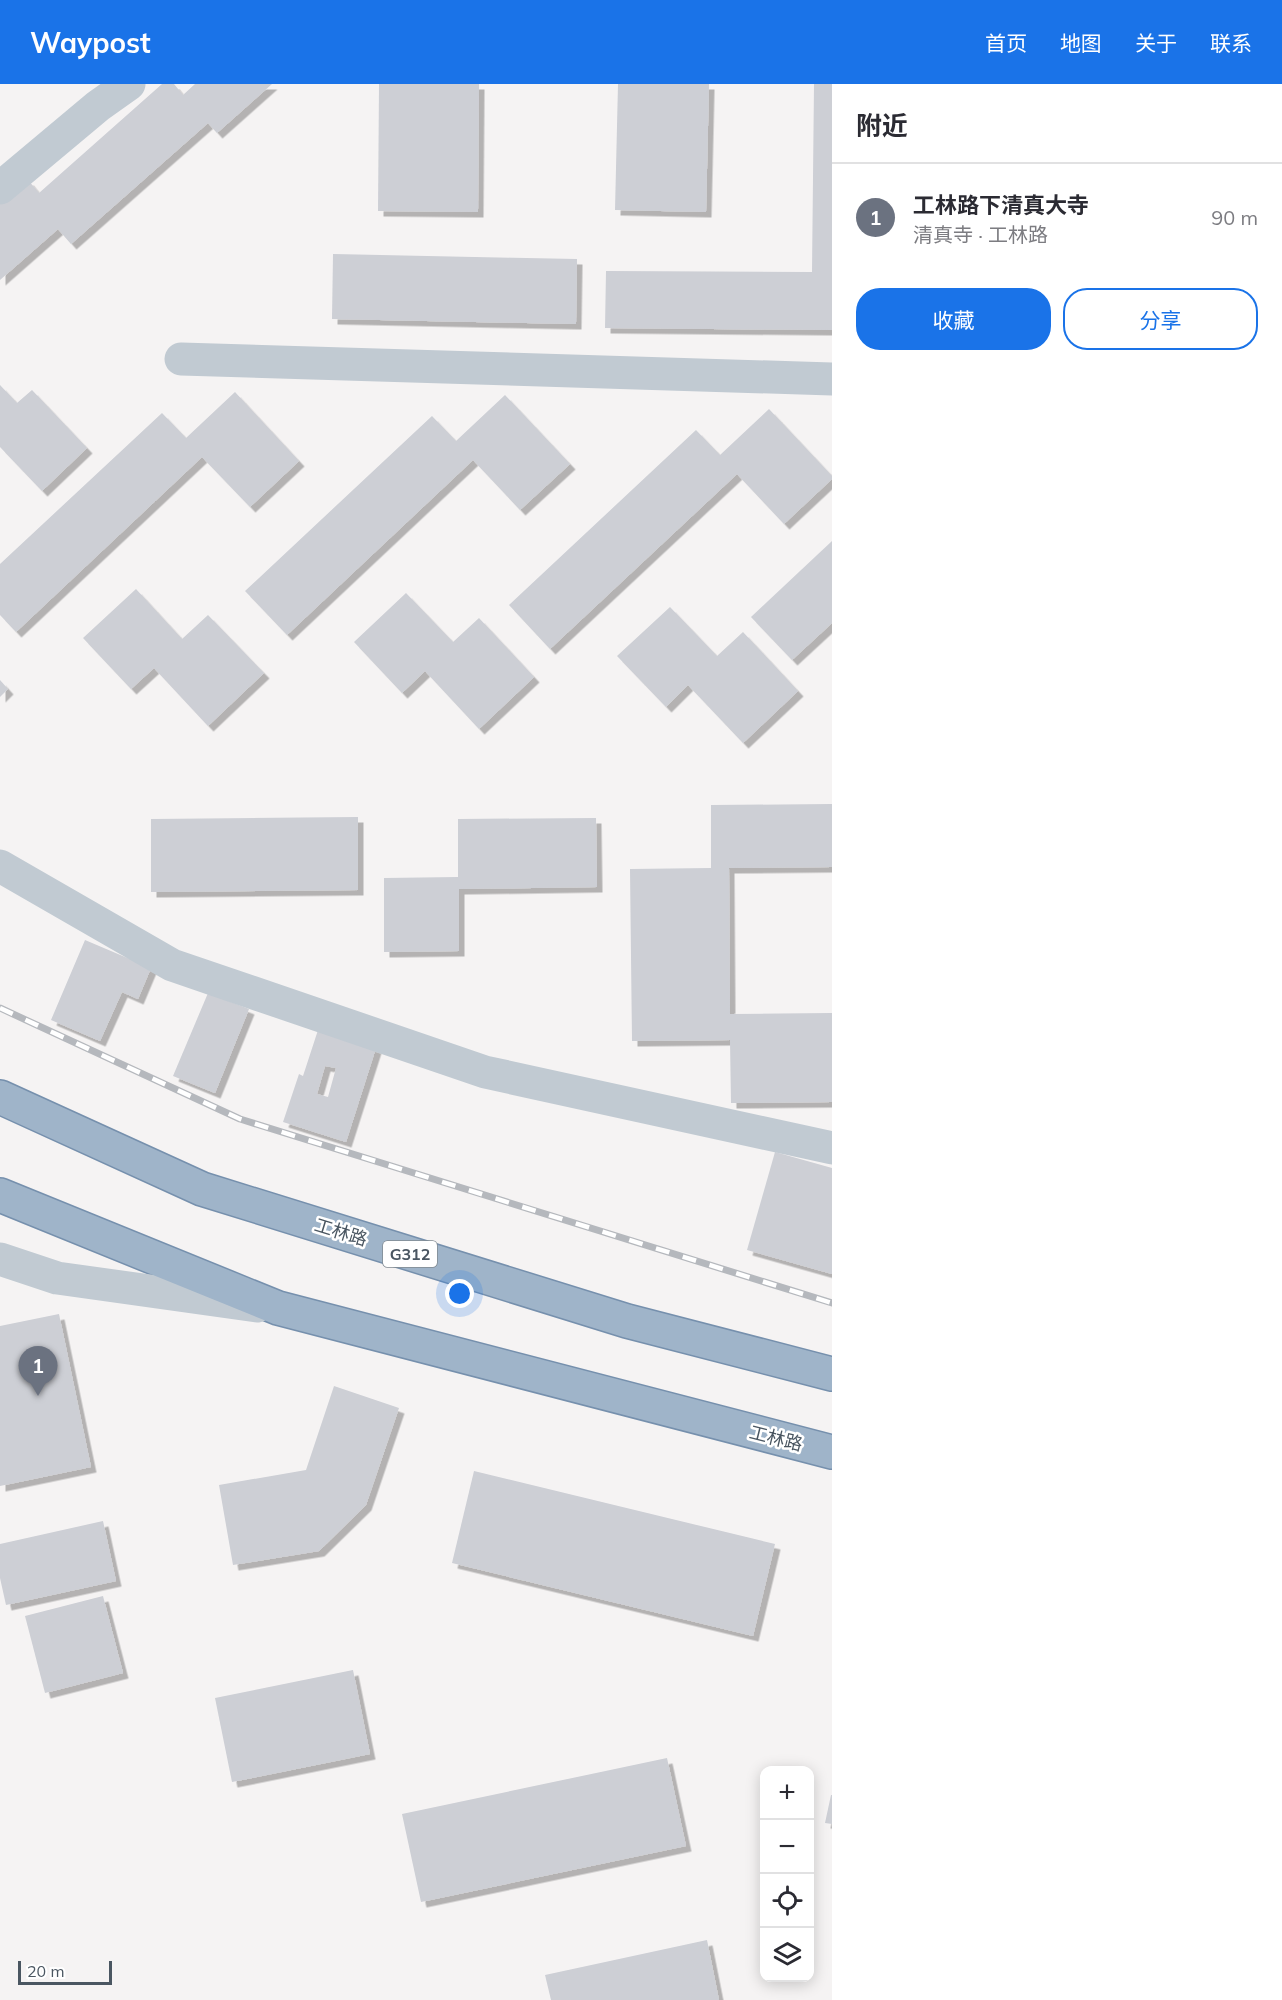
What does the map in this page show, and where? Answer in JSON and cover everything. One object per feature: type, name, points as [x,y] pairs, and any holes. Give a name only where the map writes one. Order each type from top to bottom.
[{"type":"highway","name":"工林路","points":[[0,1097],[202,1189],[627,1321],[832,1374]]},
{"type":"highway","name":"工林路","points":[[0,1195],[278,1308],[832,1452]]},
{"type":"street","points":[[0,188],[98,106],[129,84]]},
{"type":"street","points":[[181,359],[832,379]]},
{"type":"street","points":[[0,866],[172,965],[473,1068],[832,1148]]},
{"type":"street","points":[[0,1259],[57,1278],[278,1308]]},
{"type":"building","points":[[162,84],[174,84],[183,95],[195,84],[272,84],[217,133],[208,123],[71,244],[58,229],[0,280],[0,204],[28,180],[39,193]]},
{"type":"building","points":[[379,84],[479,84],[478,212],[378,211]]},
{"type":"building","points":[[618,84],[709,84],[706,212],[615,210]]},
{"type":"building","points":[[814,84],[832,84],[832,330],[605,328],[606,271],[812,272]]},
{"type":"building","points":[[333,254],[577,259],[576,324],[332,319]]},
{"type":"building","points":[[0,385],[17,403],[32,390],[87,448],[42,491],[0,447]]},
{"type":"building","points":[[235,392],[299,461],[250,507],[202,457],[16,632],[0,615],[0,564],[162,413],[186,438]]},
{"type":"building","points":[[505,395],[570,464],[520,510],[473,460],[287,635],[245,591],[432,416],[456,441]]},
{"type":"building","points":[[769,409],[832,476],[832,479],[784,524],[737,474],[550,649],[509,605],[696,430],[720,455]]},
{"type":"building","points":[[832,541],[832,623],[792,660],[751,617]]},
{"type":"building","points":[[136,589],[182,639],[208,615],[264,673],[208,726],[154,668],[131,689],[83,638]]},
{"type":"building","points":[[406,593],[453,642],[479,618],[534,677],[479,729],[425,671],[402,693],[354,642]]},
{"type":"building","points":[[670,607],[717,656],[743,632],[798,691],[743,743],[688,685],[666,707],[617,656]]},
{"type":"building","points":[[0,680],[8,689],[0,697]]},
{"type":"building","points":[[832,804],[832,867],[729,868],[730,1014],[832,1013],[832,1102],[731,1103],[730,1040],[632,1041],[630,869],[711,868],[711,805]]},
{"type":"building","points":[[358,817],[358,890],[151,892],[151,819]]},
{"type":"building","points":[[596,818],[597,887],[459,889],[459,951],[384,952],[384,878],[458,877],[458,819]]},
{"type":"building","points":[[85,940],[151,968],[138,999],[122,992],[100,1041],[51,1020]]},
{"type":"building","points":[[208,993],[249,1009],[215,1093],[173,1076]]},
{"type":"building","points":[[318,1030],[376,1048],[346,1142],[283,1122],[299,1074],[303,1076]],"holes":[[[325,1066],[336,1068],[328,1097],[317,1094]]]},
{"type":"building","points":[[775,1152],[832,1168],[832,1274],[747,1250]]},
{"type":"building","points":[[59,1314],[91,1467],[0,1486],[0,1326]]},
{"type":"building","points":[[334,1386],[399,1408],[366,1505],[319,1551],[233,1565],[219,1485],[306,1470]]},
{"type":"building","points":[[474,1471],[775,1544],[753,1636],[452,1563]]},
{"type":"building","points":[[103,1521],[116,1581],[6,1605],[0,1578],[0,1544]]},
{"type":"building","points":[[103,1596],[123,1673],[45,1693],[25,1616]]},
{"type":"building","points":[[353,1670],[370,1754],[232,1782],[215,1698]]},
{"type":"building","points":[[667,1758],[686,1846],[421,1902],[402,1814]]},
{"type":"building","points":[[832,1795],[832,1824],[825,1823]]},
{"type":"building","points":[[707,1940],[719,2000],[551,2000],[545,1975]]},
{"type":"railway","points":[[0,1008],[240,1119],[832,1303]]},
{"type":"place","name":"工林路下清真大寺","points":[[38,1396]]}]
